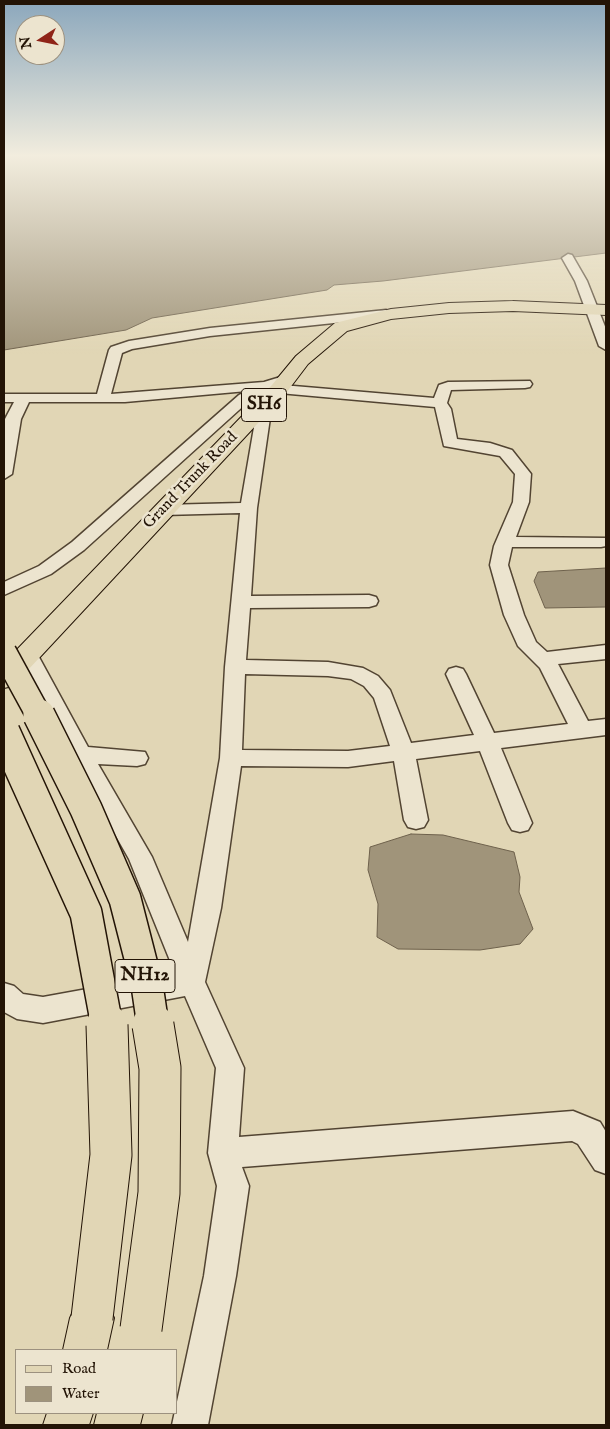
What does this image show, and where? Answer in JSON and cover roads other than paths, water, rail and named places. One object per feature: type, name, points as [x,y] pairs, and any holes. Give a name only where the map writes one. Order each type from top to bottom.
[{"type":"main road","name":"Grand Trunk Road","points":[[4,679],[15,652],[163,510],[264,404],[279,384],[319,344],[341,327],[391,314],[514,306],[600,310]]},
{"type":"main road","name":"NH12","points":[[15,652],[51,738],[94,827],[124,899],[147,986],[160,1068],[159,1193],[139,1340]]},
{"type":"main road","name":"NH12","points":[[4,732],[86,913],[107,1017],[111,1155],[88,1334]]},
{"type":"street","points":[[568,258],[600,310],[606,346]]},
{"type":"street","points":[[103,398],[116,350],[129,345],[210,332],[391,314]]},
{"type":"street","points":[[4,589],[45,570],[78,546],[244,398],[279,384]]},
{"type":"street","points":[[4,398],[147,397],[279,384],[440,403]]},
{"type":"street","points":[[524,384],[448,386],[444,388],[440,403],[444,409],[450,443],[490,448],[506,453],[523,474],[521,502],[505,542],[499,565],[514,615],[528,646],[548,664],[565,700],[583,730]]},
{"type":"street","points":[[4,474],[11,427],[24,398]]},
{"type":"street","points":[[192,982],[208,908],[231,758],[235,667],[249,508],[264,404]]},
{"type":"street","points":[[163,510],[249,508]]},
{"type":"street","points":[[505,542],[601,542]]},
{"type":"street","points":[[241,602],[369,601]]},
{"type":"street","points":[[15,652],[81,755],[140,857],[160,909],[230,1068],[222,1153],[233,1186],[220,1276],[190,1425]]},
{"type":"street","points":[[541,659],[606,652]]},
{"type":"street","points":[[235,667],[328,669],[356,673],[371,681],[383,695],[404,753],[416,820]]},
{"type":"street","points":[[456,674],[488,742],[520,823]]},
{"type":"street","points":[[231,758],[348,759],[606,727]]},
{"type":"street","points":[[81,755],[137,758]]},
{"type":"street","points":[[4,995],[17,1006],[43,1010],[192,982]]},
{"type":"street","points":[[222,1153],[573,1126],[590,1133],[606,1159]]},
{"type":"water","points":[[4,221],[606,221],[606,253],[383,281],[334,285],[327,290],[152,318],[126,330],[4,350]]},
{"type":"water","points":[[606,568],[606,607],[545,608],[534,581],[538,572]]},
{"type":"water","points":[[411,834],[443,835],[514,852],[520,877],[519,892],[533,929],[520,944],[480,950],[398,949],[377,937],[378,904],[368,870],[370,847]]}]
